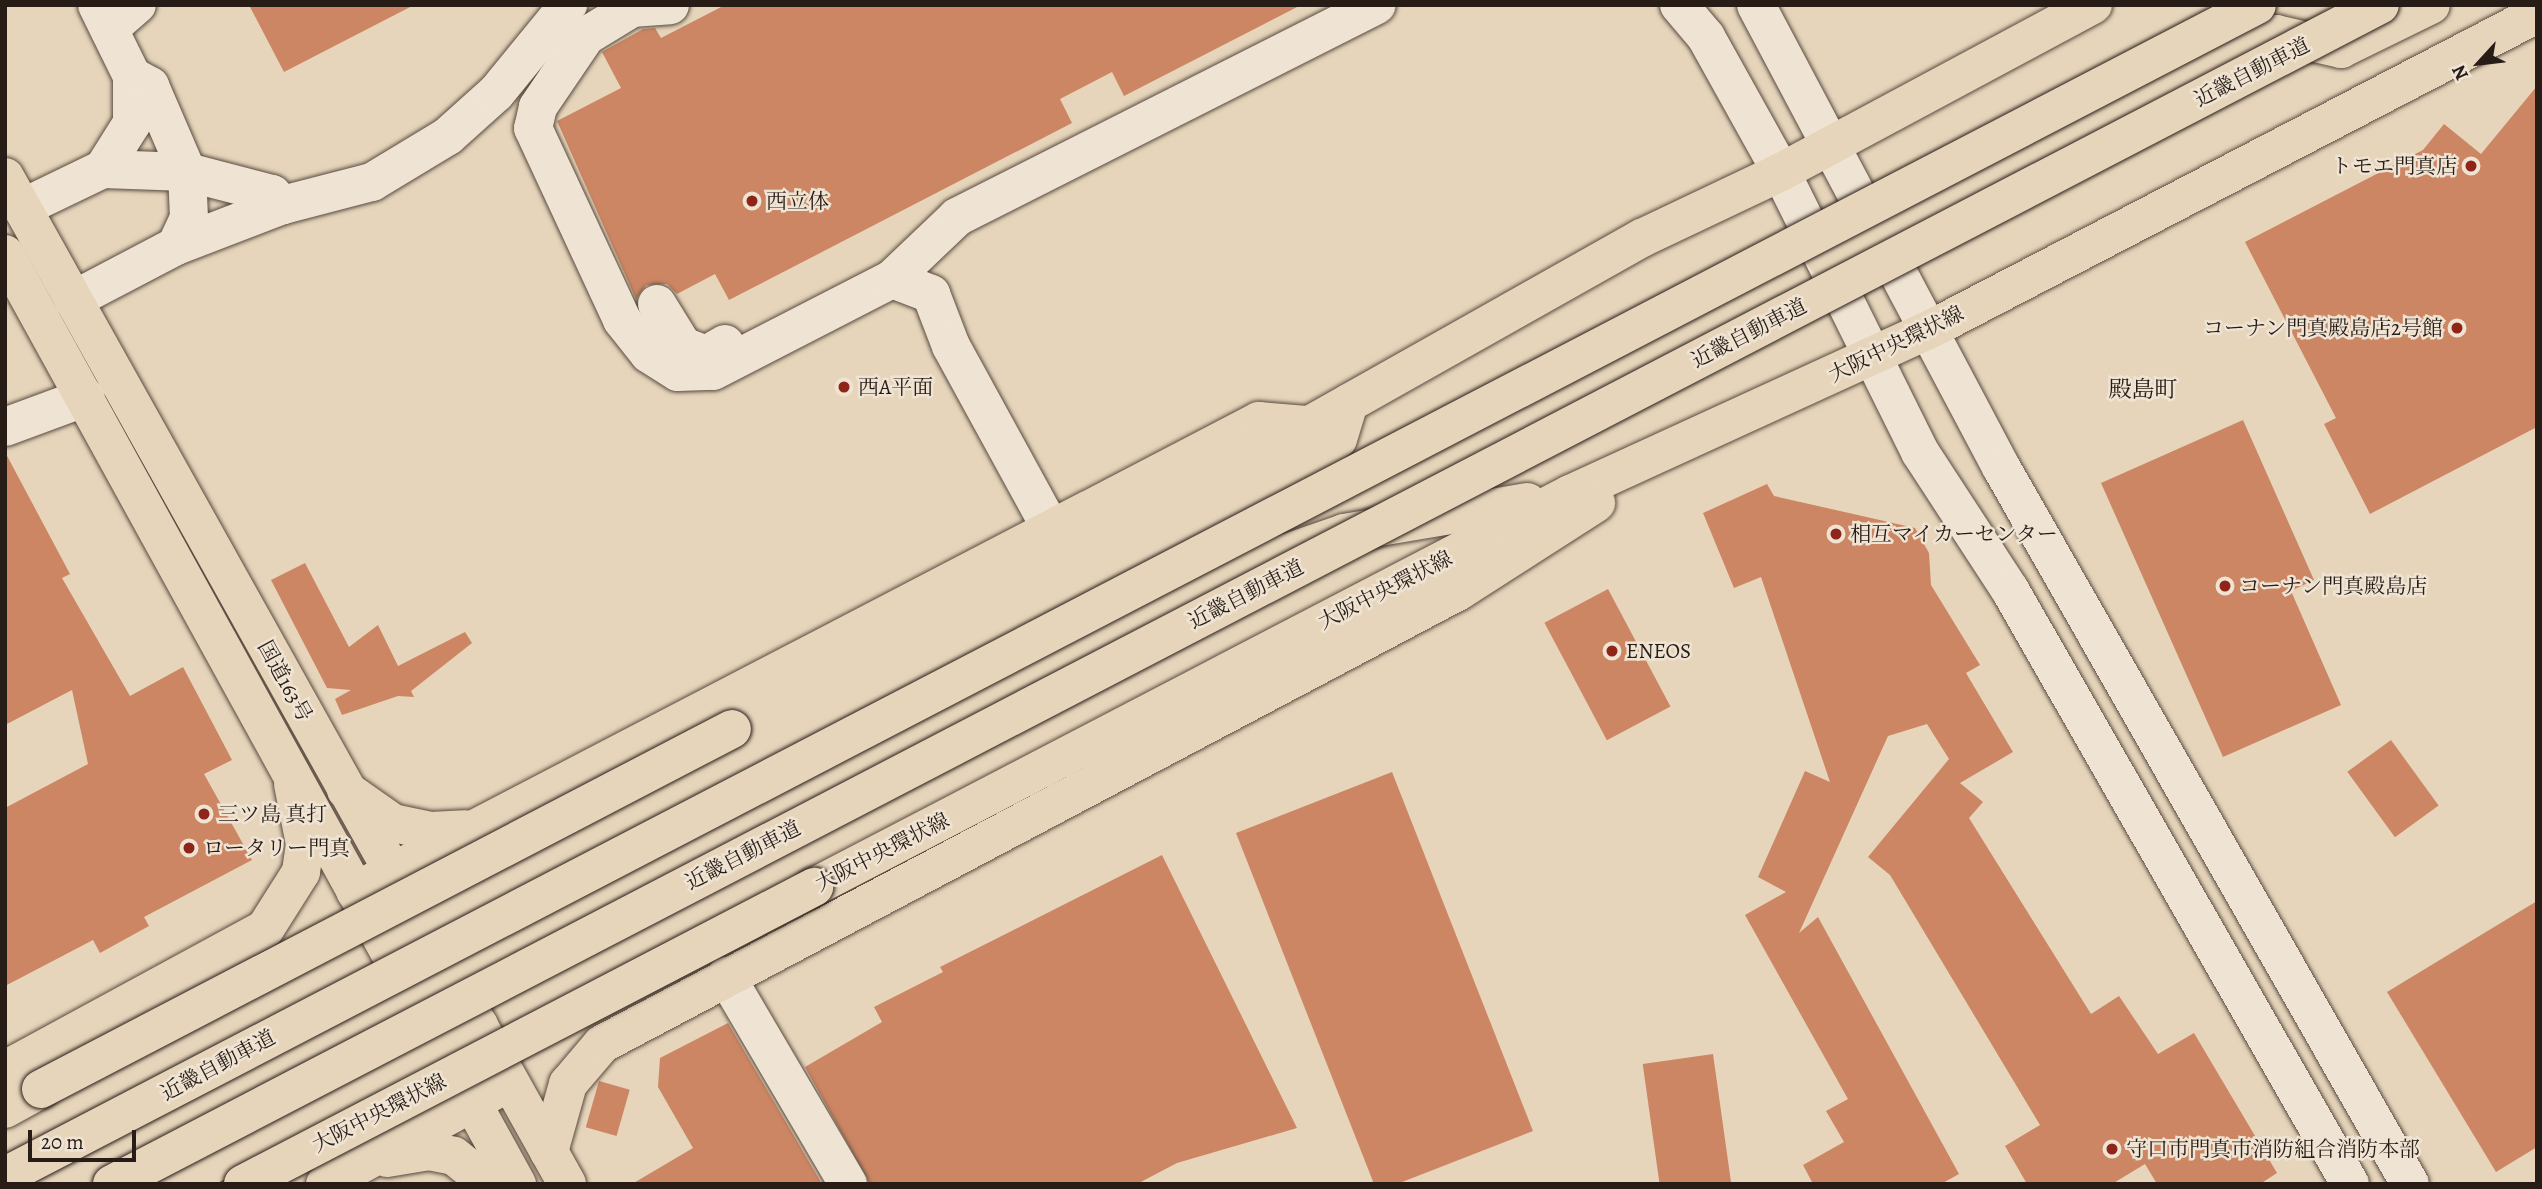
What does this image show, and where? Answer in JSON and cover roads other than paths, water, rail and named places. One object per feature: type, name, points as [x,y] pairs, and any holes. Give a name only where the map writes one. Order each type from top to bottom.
[{"type":"main road","points":[[5,1109],[733,729],[1057,542],[1259,421],[1308,425],[1642,238],[1781,172],[2093,5]]},
{"type":"main road","name":"近畿自動車道","points":[[5,1176],[2257,5]]},
{"type":"main road","name":"近畿自動車道","points":[[112,1184],[2380,5]]},
{"type":"main road","points":[[1825,257],[2236,46],[2276,34],[2341,49],[2431,5]]},
{"type":"main road","name":"大阪中央環状線","points":[[243,1184],[1570,494],[1669,451],[1928,330],[2537,14]]},
{"type":"main road","name":"国道163号","points":[[14,192],[558,1168]]},
{"type":"main road","name":"国道163号","points":[[5,254],[517,1184]]},
{"type":"main road","points":[[389,950],[1305,464],[1338,439],[1349,403]]},
{"type":"main road","points":[[558,1168],[559,1108],[582,1063],[601,1044],[1459,591],[1669,451]]},
{"type":"main road","points":[[50,1184],[413,993],[1223,575],[1344,533],[1570,494]]},
{"type":"main road","points":[[355,891],[472,828],[1057,542]]},
{"type":"main road","points":[[5,1070],[265,929],[301,872],[305,844],[290,774]]},
{"type":"main road","points":[[346,790],[393,822],[431,831],[472,828]]},
{"type":"main road","points":[[176,1184],[479,1025]]},
{"type":"main road","points":[[326,1184],[510,1082]]},
{"type":"main road","points":[[363,1164],[429,1151],[454,1156],[489,1184]]},
{"type":"street","points":[[73,300],[176,246],[283,205],[372,182],[448,136],[496,93],[568,5]]},
{"type":"street","points":[[670,5],[634,7],[586,36],[538,107],[533,128],[622,320],[649,354],[678,372],[713,371],[892,279],[957,217]]},
{"type":"street","points":[[657,304],[683,346],[706,355],[957,217],[1376,5]]},
{"type":"street","points":[[1679,5],[1699,21],[1781,172],[1875,355],[1920,452],[2010,590],[2350,1184]]},
{"type":"street","points":[[1756,5],[1928,330],[2410,1184]]},
{"type":"street","points":[[103,169],[132,123],[132,76],[114,13]]},
{"type":"street","points":[[132,76],[150,86],[187,172],[189,218],[176,246]]},
{"type":"street","points":[[14,192],[103,169],[187,172],[211,184],[272,194],[283,205]]},
{"type":"street","points":[[892,279],[931,294],[951,346],[1057,542]]},
{"type":"street","points":[[5,427],[86,397]]},
{"type":"street","points":[[726,976],[848,1184]]},
{"type":"place","name":"トモエ門真店","points":[[2471,166]]},
{"type":"place","name":"西立体","points":[[752,201]]},
{"type":"place","name":"コーナン門真殿島店2号館","points":[[2457,328]]},
{"type":"place","name":"西A平面","points":[[844,387]]},
{"type":"place","name":"相互マイカーセンター","points":[[1836,534]]},
{"type":"place","name":"コーナン門真殿島店","points":[[2225,586]]},
{"type":"place","name":"ENEOS","points":[[1612,651]]},
{"type":"place","name":"三ツ島 真打","points":[[204,814]]},
{"type":"place","name":"ロータリー門真","points":[[189,848]]},
{"type":"place","name":"守口市門真市消防組合消防本部","points":[[2112,1149]]},
{"type":"district","name":"殿島町","points":[[2143,390]]}]
